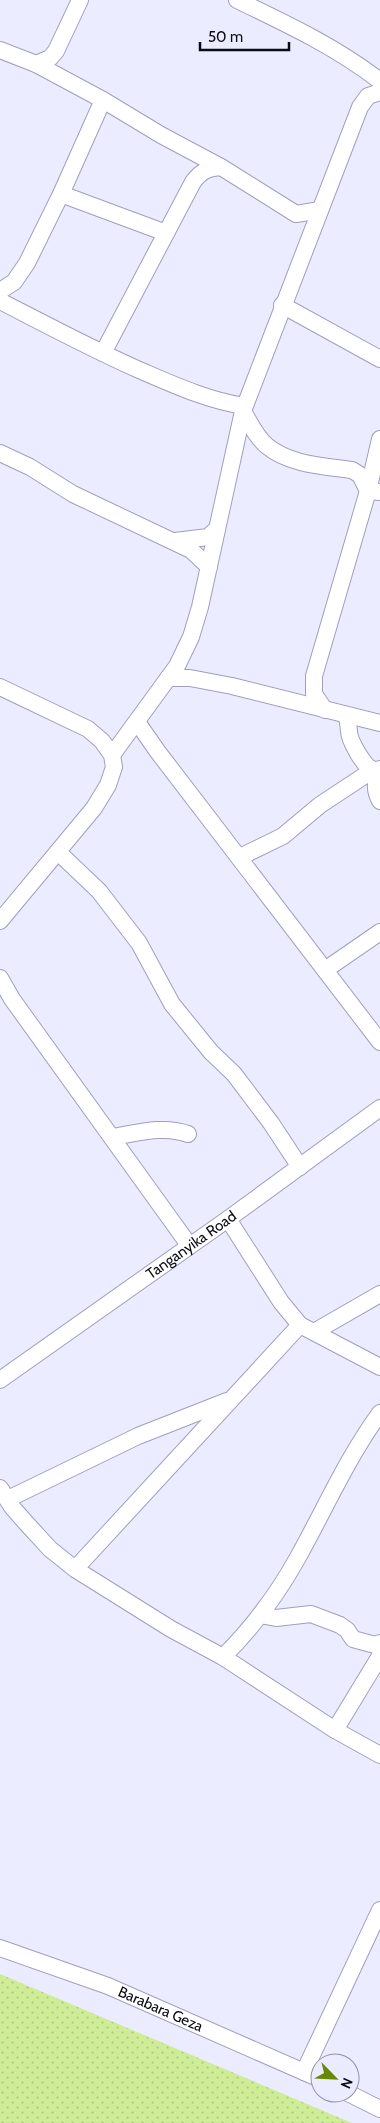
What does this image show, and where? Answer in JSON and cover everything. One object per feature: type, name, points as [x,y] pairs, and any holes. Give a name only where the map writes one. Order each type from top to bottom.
[{"type":"street","points":[[36,64],[50,58],[56,51],[80,0]]},
{"type":"street","points":[[237,0],[320,41],[356,62],[380,81]]},
{"type":"street","points":[[0,50],[36,64],[221,167],[296,214],[311,234]]},
{"type":"street","points":[[112,755],[177,666],[191,637],[200,607],[244,409],[282,305],[360,107],[368,96],[380,92]]},
{"type":"street","points":[[0,291],[14,282],[27,263],[61,194],[103,100]]},
{"type":"street","points":[[103,353],[193,182],[200,173],[210,168],[221,167]]},
{"type":"street","points":[[61,194],[166,233]]},
{"type":"street","points":[[296,214],[320,210]]},
{"type":"street","points":[[0,301],[103,353],[185,390],[244,409],[258,436],[266,446],[295,461],[352,470],[360,475],[374,492]]},
{"type":"street","points":[[282,305],[380,359]]},
{"type":"street","points":[[325,710],[314,694],[314,676],[374,492],[380,439]]},
{"type":"street","points":[[0,453],[30,467],[73,494],[192,550],[209,567]]},
{"type":"street","points":[[175,541],[208,537],[217,529]]},
{"type":"street","points":[[168,678],[179,676],[190,678],[380,723]]},
{"type":"street","points":[[284,700],[302,691],[314,676]]},
{"type":"street","points":[[0,687],[88,729],[102,741],[112,755],[114,767],[108,785],[94,808],[0,921]]},
{"type":"street","points":[[346,716],[350,725],[349,731],[352,742],[365,765],[378,770]]},
{"type":"street","points":[[137,722],[380,1042]]},
{"type":"street","points":[[240,857],[282,836],[320,805],[378,770]]},
{"type":"street","points":[[378,770],[375,782],[376,794],[380,801]]},
{"type":"street","points":[[58,852],[99,891],[139,943],[172,1004],[211,1052],[234,1074],[271,1123],[300,1167]]},
{"type":"street","points":[[324,970],[380,932]]},
{"type":"street","points":[[0,978],[6,1002],[113,1137],[189,1245]]},
{"type":"street","name":"Tanganyika Road","points":[[0,1380],[228,1219],[380,1108]]},
{"type":"street","points":[[113,1137],[160,1130],[188,1134]]},
{"type":"street","points":[[228,1219],[260,1272],[281,1302],[307,1329],[380,1368]]},
{"type":"street","points":[[75,1569],[232,1399],[307,1329],[380,1294]]},
{"type":"street","points":[[232,1399],[138,1436],[4,1493],[12,1507],[50,1549],[75,1569],[171,1629],[223,1656],[335,1730],[380,1755]]},
{"type":"street","points":[[223,1656],[246,1633],[260,1615],[296,1561],[331,1494],[380,1413]]},
{"type":"street","points":[[260,1615],[276,1618],[311,1614],[340,1625],[347,1630],[353,1639],[375,1645],[380,1644]]},
{"type":"street","points":[[335,1730],[380,1656]]},
{"type":"street","points":[[304,2072],[380,1910]]},
{"type":"street","name":"Barabara Geza","points":[[0,1948],[108,1986],[310,2075]]},
{"type":"street","points":[[360,2099],[380,2109]]},
{"type":"green space","points":[[0,1974],[352,2123],[0,2123]]}]
